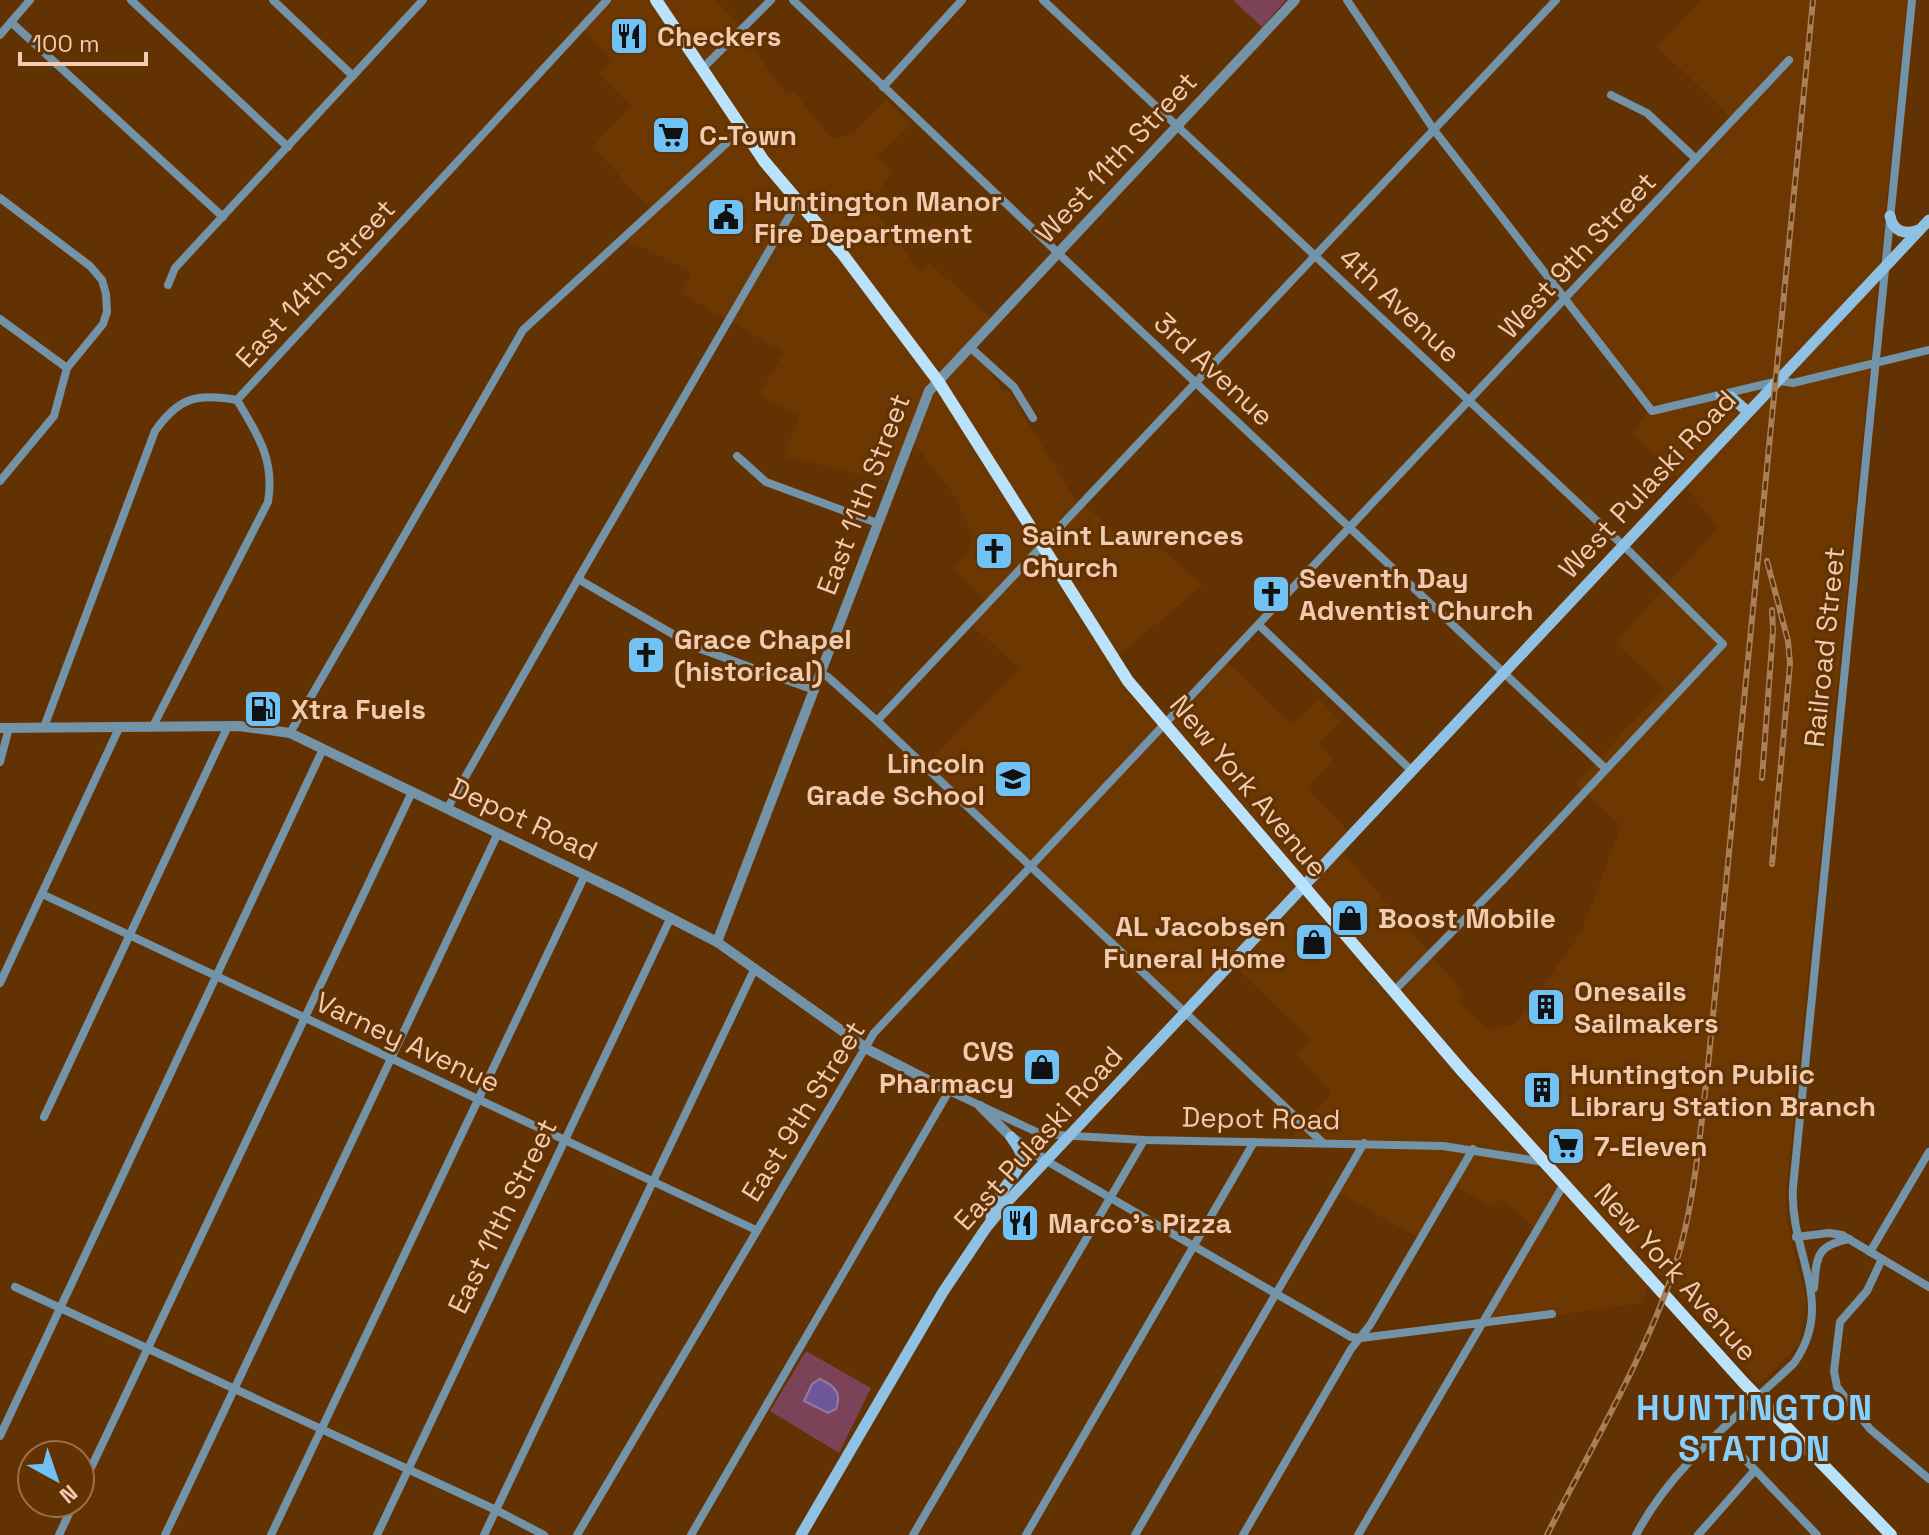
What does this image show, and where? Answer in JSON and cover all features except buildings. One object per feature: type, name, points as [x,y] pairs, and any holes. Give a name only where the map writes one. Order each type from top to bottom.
[{"type":"main road","name":"New York Avenue","points":[[656,0],[764,161],[841,252],[938,381],[1128,681],[1564,1184],[1758,1396],[1891,1535]]},
{"type":"main road","points":[[1890,216],[1899,232],[1911,233],[1920,229]]},
{"type":"main road","name":"West Pulaski Road","points":[[1303,886],[1929,220]]},
{"type":"main road","points":[[1721,395],[1731,397],[1748,412]]},
{"type":"main road","name":"East Pulaski Road","points":[[801,1535],[943,1292],[991,1221],[1066,1136],[1303,886]]},
{"type":"main road","points":[[991,1221],[991,1209],[1021,1162],[1020,1152],[1011,1137]]},
{"type":"street","points":[[0,35],[30,0]]},
{"type":"street","points":[[131,0],[288,147]]},
{"type":"street","points":[[273,0],[353,76]]},
{"type":"street","name":"East 14th Street","points":[[153,726],[268,502],[271,482],[264,448],[237,400],[607,0]]},
{"type":"street","points":[[702,69],[771,0]]},
{"type":"street","name":"3rd Avenue","points":[[793,0],[1606,769]]},
{"type":"street","points":[[883,87],[962,0]]},
{"type":"street","name":"4th Avenue","points":[[1043,0],[1720,638],[1723,644],[1606,769]]},
{"type":"street","name":"West 11th Street","points":[[938,381],[1295,0]]},
{"type":"street","points":[[1347,0],[1434,130],[1652,411],[1775,382],[1793,383],[1929,350]]},
{"type":"street","points":[[877,721],[1556,0]]},
{"type":"street","name":"Railroad Street","points":[[1813,1297],[1796,1237],[1793,1187],[1912,0]]},
{"type":"street","points":[[168,285],[175,268],[419,1]]},
{"type":"street","points":[[11,22],[223,217]]},
{"type":"street","name":"West 9th Street","points":[[1166,723],[1789,60]]},
{"type":"street","points":[[1611,95],[1647,113],[1696,159]]},
{"type":"street","points":[[290,733],[523,330],[742,129]]},
{"type":"street","points":[[0,198],[81,259],[102,280],[107,303],[103,324],[67,368],[54,416],[0,481]]},
{"type":"street","points":[[447,809],[798,201]]},
{"type":"street","points":[[0,319],[67,368]]},
{"type":"street","points":[[971,348],[1014,387],[1033,418]]},
{"type":"street","name":"East 11th Street","points":[[717,942],[926,397],[938,381]]},
{"type":"street","points":[[44,727],[155,431],[167,414],[186,400],[205,395],[237,400]]},
{"type":"street","points":[[737,456],[766,482],[877,523]]},
{"type":"street","points":[[0,461],[13,462]]},
{"type":"street","points":[[578,579],[695,647],[814,690]]},
{"type":"street","points":[[1259,625],[1412,771]]},
{"type":"street","points":[[821,674],[877,721],[1323,1143]]},
{"type":"street","name":"East 9th Street","points":[[577,1535],[874,1033],[1166,723]]},
{"type":"street","points":[[0,983],[120,726]]},
{"type":"street","points":[[44,1117],[228,726]]},
{"type":"street","name":"Depot Road","points":[[5,728],[228,726],[290,733],[671,917],[717,942],[864,1047],[1041,1134],[1144,1140],[1364,1143],[1473,1149],[1546,1163]]},
{"type":"street","points":[[0,762],[5,728]]},
{"type":"street","points":[[1,1431],[323,749]]},
{"type":"street","points":[[1394,991],[1606,769]]},
{"type":"street","points":[[96,1457],[412,792]]},
{"type":"street","points":[[165,1535],[498,833]]},
{"type":"street","points":[[271,1535],[585,875]]},
{"type":"street","name":"Varney Avenue","points":[[42,894],[756,1230]]},
{"type":"street","name":"East 11th Street","points":[[377,1535],[671,917]]},
{"type":"street","points":[[484,1535],[755,968]]},
{"type":"street","points":[[691,1535],[949,1091]]},
{"type":"street","name":"Depot Road","points":[[980,1106],[1011,1137],[1045,1160]]},
{"type":"street","points":[[913,1535],[1144,1140]]},
{"type":"street","points":[[1026,1535],[1254,1142]]},
{"type":"street","points":[[1135,1535],[1364,1143]]},
{"type":"street","points":[[1243,1535],[1351,1349],[1361,1338],[1473,1149]]},
{"type":"street","points":[[1870,1252],[1929,1152]]},
{"type":"street","points":[[1045,1160],[1351,1337],[1552,1314]]},
{"type":"street","points":[[1358,1535],[1564,1184]]},
{"type":"street","points":[[1796,1237],[1836,1233],[1929,1287]]},
{"type":"street","name":"Railroad Street","points":[[1636,1535],[1688,1462],[1794,1363],[1807,1345],[1813,1321],[1819,1254],[1831,1243],[1849,1239]]},
{"type":"street","points":[[1882,1259],[1867,1291],[1840,1322],[1834,1371],[1837,1387],[1870,1429],[1929,1479]]},
{"type":"street","points":[[15,1287],[544,1535]]},
{"type":"street","points":[[1737,1451],[1817,1535]]},
{"type":"street","points":[[1698,1535],[1755,1470]]},
{"type":"shaded area","points":[[610,0],[716,0],[734,19],[786,95],[793,90],[832,139],[853,134],[887,100],[911,125],[877,157],[893,172],[869,203],[921,273],[929,263],[997,323],[971,351],[987,367],[1003,391],[1008,390],[1073,496],[1123,538],[1134,526],[1203,585],[1116,658],[1166,723],[1227,662],[1292,725],[1319,699],[1341,721],[1319,743],[1333,759],[1307,788],[1350,834],[1338,847],[1465,994],[1459,1002],[1490,1031],[1501,1024],[1513,1027],[1582,931],[1621,825],[1575,784],[1664,688],[1615,643],[1718,527],[1678,478],[1633,435],[1650,405],[1571,299],[1736,123],[1657,46],[1701,0],[1907,0],[1786,1193],[1787,1220],[1806,1300],[1799,1345],[1759,1384],[1654,1268],[1642,1303],[1482,1325],[1535,1228],[1501,1199],[1493,1207],[1454,1186],[1422,1240],[1338,1192],[1366,1143],[1289,1140],[1332,1093],[1297,1055],[1311,1040],[1230,962],[1185,1010],[926,764],[1019,669],[972,625],[990,605],[953,568],[966,554],[973,536],[954,495],[908,435],[891,482],[783,456],[800,415],[759,396],[784,352],[681,293],[692,272],[626,239],[654,213],[593,147],[631,106],[598,74],[613,61],[583,30]]},
{"type":"shaded area","points":[[1233,0],[1286,0],[1262,27]]},
{"type":"shaded area","points":[[806,1351],[871,1388],[839,1453],[770,1411]]},
{"type":"shaded area","points":[[820,1379],[830,1384],[838,1394],[836,1409],[828,1413],[804,1401],[812,1384]]},
{"type":"railway","points":[[1547,1535],[1650,1332],[1676,1263],[1692,1194],[1707,1076],[1813,0]]},
{"type":"railway","points":[[1767,561],[1788,641],[1790,664],[1772,864]]},
{"type":"railway","points":[[1762,778],[1772,610]]},
{"type":"place","name":"Checkers","points":[[629,36]]},
{"type":"place","name":"C-Town","points":[[671,135]]},
{"type":"place","name":"Huntington Manor Fire Department","points":[[726,217]]},
{"type":"place","name":"Saint Lawrences Church","points":[[994,551]]},
{"type":"place","name":"Seventh Day Adventist Church","points":[[1271,594]]},
{"type":"place","name":"Grace Chapel (historical)","points":[[646,655]]},
{"type":"place","name":"Xtra Fuels","points":[[263,709]]},
{"type":"place","name":"Lincoln Grade School","points":[[1013,779]]},
{"type":"place","name":"Boost Mobile","points":[[1350,918]]},
{"type":"place","name":"AL Jacobsen Funeral Home","points":[[1314,942]]},
{"type":"place","name":"Onesails Sailmakers","points":[[1546,1007]]},
{"type":"place","name":"CVS Pharmacy","points":[[1042,1067]]},
{"type":"place","name":"Huntington Public Library Station Branch","points":[[1542,1090]]},
{"type":"place","name":"7-Eleven","points":[[1566,1146]]},
{"type":"place","name":"Marco's Pizza","points":[[1020,1223]]},
{"type":"district","name":"HUNTINGTON STATION","points":[[1755,1428]]}]
